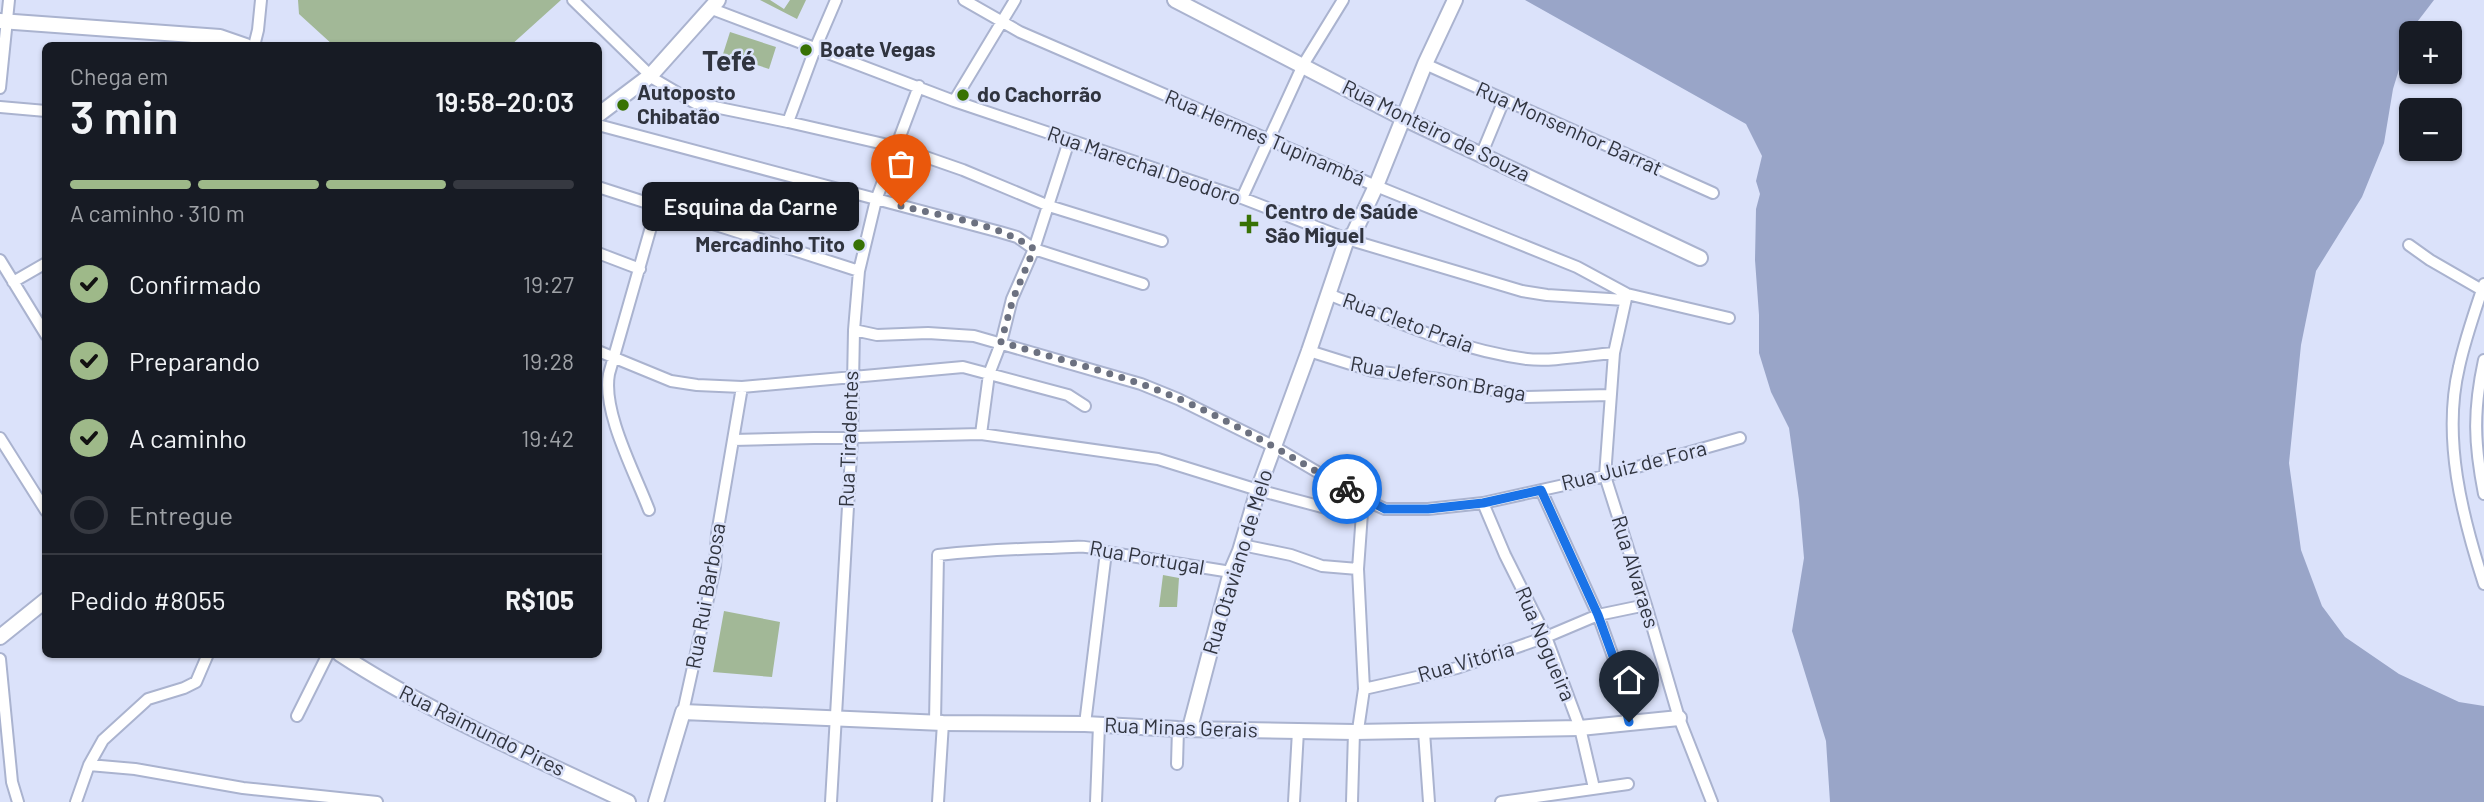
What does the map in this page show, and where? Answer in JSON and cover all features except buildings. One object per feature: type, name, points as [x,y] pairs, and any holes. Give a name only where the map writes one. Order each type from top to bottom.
[{"type":"street","points":[[0,88],[3,21],[9,0]]},
{"type":"street","points":[[255,42],[261,0]]},
{"type":"street","points":[[573,0],[651,75],[669,90],[695,103],[897,148],[963,170],[1049,206],[1162,241]]},
{"type":"street","points":[[788,122],[836,0]]},
{"type":"street","name":"Rua Hermes Tupinambá","points":[[964,0],[1020,32],[1376,186],[1577,267],[1626,297],[1729,318]]},
{"type":"street","points":[[954,101],[1015,0]]},
{"type":"street","name":"Rua Monteiro de Souza","points":[[1175,0],[1404,117],[1700,258]]},
{"type":"street","points":[[1242,198],[1303,65],[1343,0]]},
{"type":"street","name":"Rua Otaviano de Melo","points":[[1184,728],[1258,490],[1347,239],[1354,233],[1376,186],[1425,64],[1455,0]]},
{"type":"street","points":[[602,111],[651,75],[715,4]]},
{"type":"street","name":"Rua Marechal Deodoro","points":[[715,4],[815,49],[954,101],[1242,198],[1347,239],[1522,291],[1547,295],[1626,297]]},
{"type":"street","points":[[3,21],[220,37],[234,42]]},
{"type":"street","name":"Rua Monsenhor Barrat","points":[[1425,64],[1713,193]]},
{"type":"street","name":"Rua Tiradentes","points":[[831,802],[859,271],[876,200],[919,86]]},
{"type":"street","points":[[1482,153],[1504,100]]},
{"type":"street","points":[[0,107],[42,111]]},
{"type":"street","points":[[602,126],[1000,232],[1017,237],[1034,249],[1143,284]]},
{"type":"street","points":[[981,434],[989,374],[1013,299],[1049,206],[1069,141]]},
{"type":"street","points":[[602,188],[859,271]]},
{"type":"street","points":[[649,510],[608,402],[607,385],[657,206]]},
{"type":"street","points":[[2409,245],[2483,287],[2458,368],[2453,436],[2466,522],[2484,584]]},
{"type":"street","points":[[602,255],[640,269]]},
{"type":"street","points":[[0,260],[42,329]]},
{"type":"street","points":[[13,282],[42,265]]},
{"type":"street","name":"Rua Cleto Praia","points":[[1328,294],[1441,339],[1485,351],[1531,359],[1614,354]]},
{"type":"street","name":"Rua Alvaraes","points":[[1626,297],[1614,354],[1605,476],[1679,718],[1712,802]]},
{"type":"street","name":"Rua Juiz de Fora","points":[[854,330],[877,335],[928,333],[974,336],[1141,384],[1190,404],[1273,446],[1385,509],[1428,509],[1483,503],[1605,476],[1740,438]]},
{"type":"street","name":"Rua Jeferson Braga","points":[[1309,351],[1373,371],[1439,379],[1526,397],[1610,395]]},
{"type":"street","points":[[602,352],[671,381],[742,387],[963,367],[1068,395],[1085,405]]},
{"type":"street","points":[[2484,360],[2480,395],[2480,454],[2484,494]]},
{"type":"street","name":"Rua Rui Barbosa","points":[[656,802],[683,712],[715,567],[717,534],[742,387]]},
{"type":"street","points":[[733,440],[981,434],[1158,459],[1258,490],[1360,517]]},
{"type":"street","points":[[0,438],[42,505]]},
{"type":"street","points":[[1541,490],[1598,615],[1615,662],[1629,722]]},
{"type":"street","points":[[1352,802],[1356,731],[1364,689],[1358,569],[1360,517],[1367,501]]},
{"type":"street","name":"Rua Nogueira","points":[[1483,503],[1505,555],[1546,637],[1580,728],[1594,788]]},
{"type":"street","name":"Rua Portugal","points":[[939,723],[938,555],[1087,545],[1106,552],[1231,572]]},
{"type":"street","points":[[1242,545],[1291,555],[1322,566],[1358,569]]},
{"type":"street","points":[[1096,802],[1092,725],[1106,552]]},
{"type":"street","points":[[0,637],[42,603]]},
{"type":"street","name":"Rua Vitória","points":[[1364,689],[1457,668],[1546,637],[1598,615],[1646,605]]},
{"type":"street","points":[[76,802],[89,765],[103,740],[148,699],[196,682],[206,658]]},
{"type":"street","points":[[297,716],[326,658]]},
{"type":"street","name":"Rua Raimundo Pires","points":[[347,658],[404,693],[628,802]]},
{"type":"street","points":[[0,659],[12,782],[18,802]]},
{"type":"street","name":"Rua Minas Gerais","points":[[683,712],[939,723],[1424,732],[1580,728],[1679,718]]},
{"type":"street","points":[[938,802],[939,723]]},
{"type":"street","points":[[1177,764],[1184,728]]},
{"type":"street","points":[[1294,802],[1298,731]]},
{"type":"street","points":[[1424,732],[1429,802]]},
{"type":"street","points":[[89,765],[135,769],[243,788],[377,802]]},
{"type":"street","points":[[1501,802],[1628,785]]},
{"type":"street","points":[[240,802],[243,788]]},
{"type":"green space","points":[[298,0],[561,0],[514,42],[330,42],[299,14]]},
{"type":"green space","points":[[760,0],[770,0],[784,9],[790,0],[806,0],[797,19]]},
{"type":"green space","points":[[730,32],[776,47],[769,69],[723,54]]},
{"type":"green space","points":[[1163,575],[1179,578],[1177,607],[1159,607]]},
{"type":"green space","points":[[724,611],[780,622],[772,677],[713,672]]},
{"type":"water","points":[[1525,0],[2434,0],[2418,21],[2399,21],[2399,69],[2384,143],[2362,197],[2316,271],[2301,345],[2289,463],[2301,550],[2322,606],[2345,637],[2399,674],[2459,702],[2484,706],[2484,802],[1830,802],[1826,741],[1792,631],[1804,558],[1799,500],[1789,428],[1771,392],[1759,353],[1755,260],[1756,209],[1760,194],[1756,181],[1762,156],[1746,124]]},
{"type":"way so far","points":[[901,206],[1017,237],[1034,249],[1013,299],[1001,342],[1141,384],[1178,399],[1273,446],[1347,489]]},
{"type":"place","name":"Boate Vegas","points":[[806,50]]},
{"type":"place","name":"do Cachorrão","points":[[963,95]]},
{"type":"place","name":"Autoposto Chibatão","points":[[623,105]]},
{"type":"place","name":"Esquina da Carne","points":[[901,206]]},
{"type":"place","name":"Centro de Saúde São Miguel","points":[[1249,224]]},
{"type":"place","name":"Mercadinho Tito","points":[[859,245]]},
{"type":"district","name":"Tefé","points":[[729,61]]},
{"type":"route","points":[[1347,489],[1385,509],[1428,509],[1483,503],[1541,490],[1598,615],[1615,662],[1629,722]]}]
